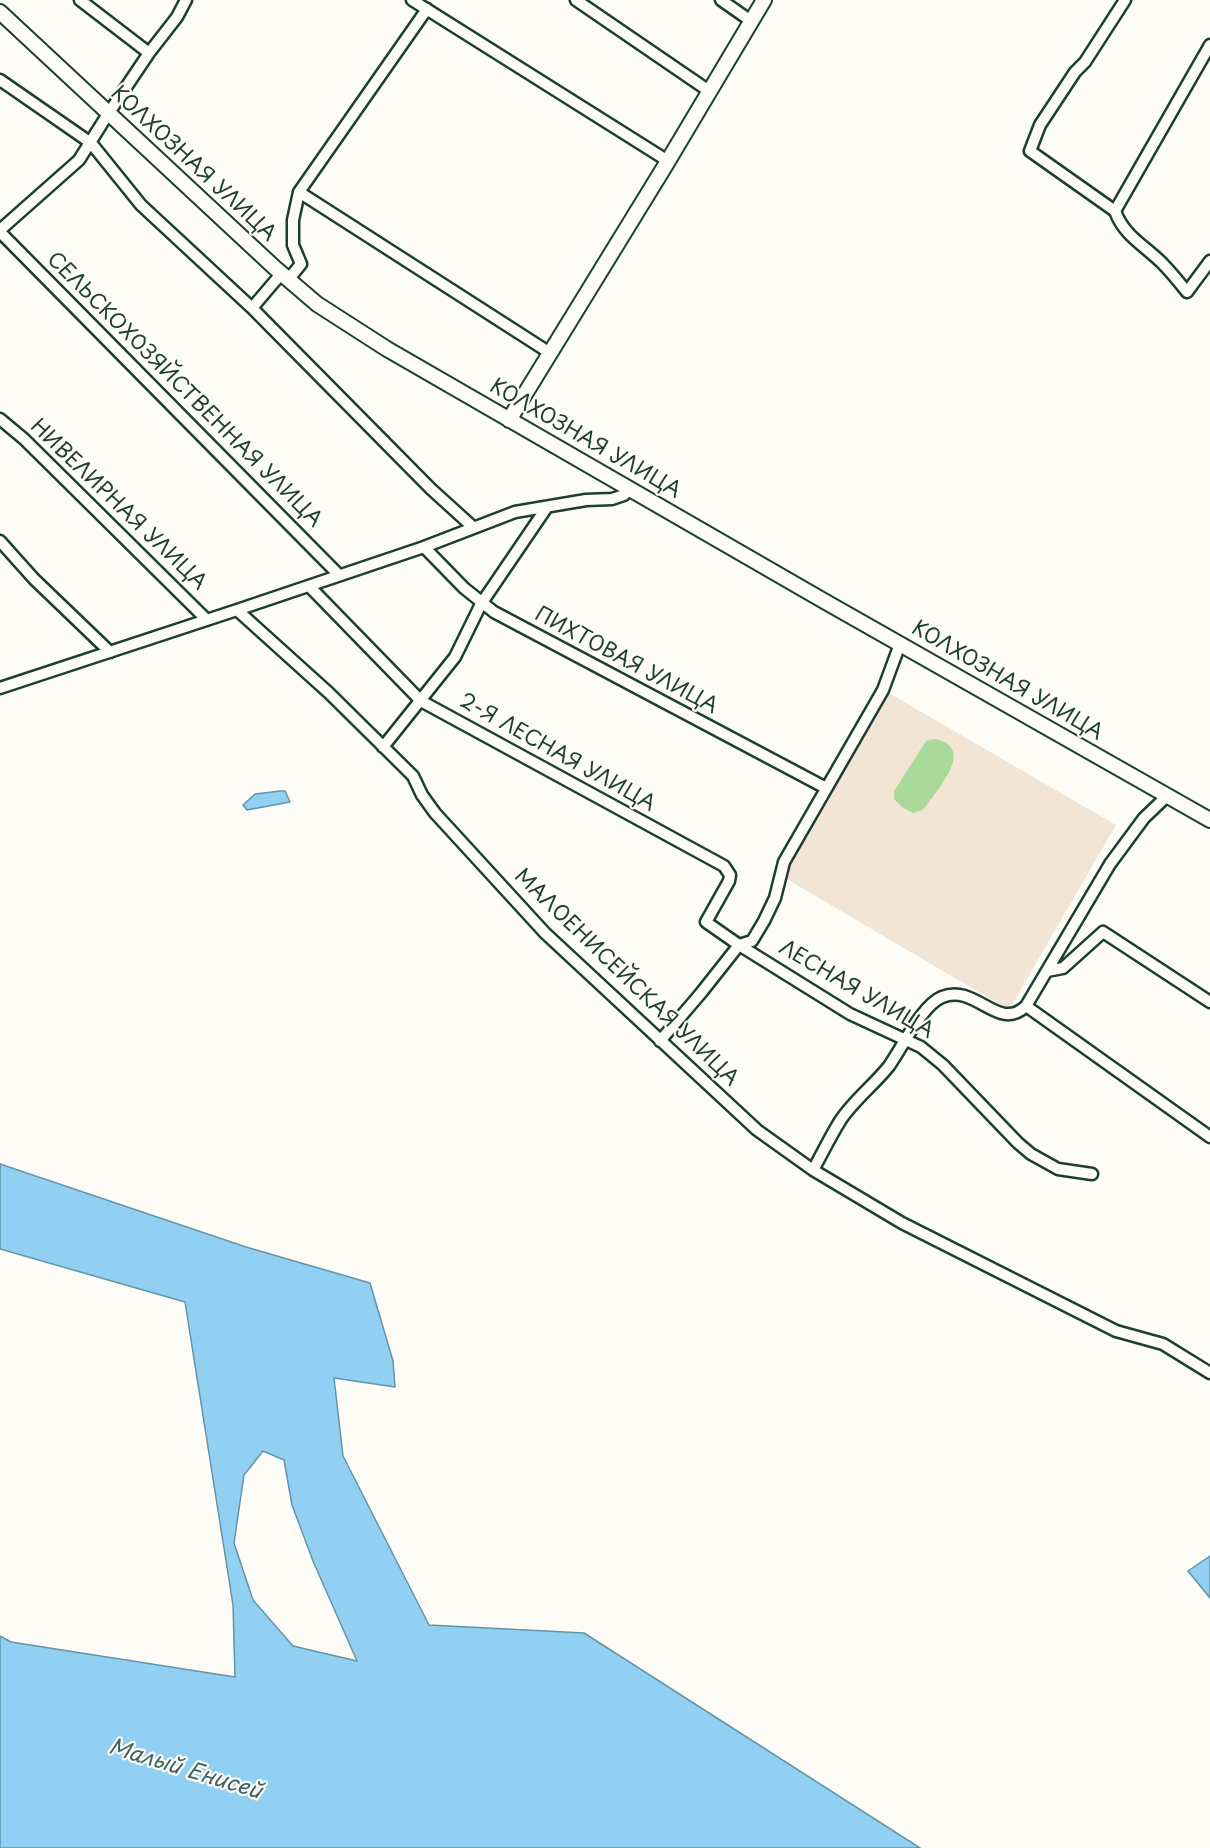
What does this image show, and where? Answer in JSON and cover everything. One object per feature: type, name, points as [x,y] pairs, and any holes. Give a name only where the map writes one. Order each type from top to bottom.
[{"type":"main road","points":[[509,420],[764,0]]},
{"type":"main road","name":"КОЛХОЗНАЯ УЛИЦА","points":[[0,12],[284,277],[317,304],[509,420],[1210,820]]},
{"type":"street","points":[[80,0],[149,53]]},
{"type":"street","points":[[0,231],[79,160],[149,53],[177,17],[186,0]]},
{"type":"street","points":[[412,0],[668,161]]},
{"type":"street","points":[[576,0],[709,91]]},
{"type":"street","points":[[721,0],[751,21]]},
{"type":"street","points":[[1125,0],[1040,125],[1030,151],[1115,211],[1119,224],[1162,263],[1187,292],[1210,261]]},
{"type":"street","points":[[252,308],[301,264],[293,246],[293,220],[299,192],[427,9]]},
{"type":"street","points":[[1115,211],[1210,45]]},
{"type":"street","points":[[0,80],[91,143],[141,205],[252,308],[431,489],[474,528]]},
{"type":"street","points":[[299,192],[550,352]]},
{"type":"street","name":"СЕЛЬСКОХОЗЯЙСТВЕННАЯ УЛИЦА","points":[[0,231],[339,575]]},
{"type":"street","name":"НИВЕЛИРНАЯ УЛИЦА","points":[[0,419],[24,439],[207,620]]},
{"type":"street","points":[[0,688],[424,547],[515,512],[586,500],[612,499],[624,495],[629,488]]},
{"type":"street","points":[[383,747],[455,657],[481,604],[547,507]]},
{"type":"street","points":[[0,541],[34,579],[110,652]]},
{"type":"street","name":"ПИХТОВАЯ УЛИЦА","points":[[424,547],[481,604],[494,612],[826,788]]},
{"type":"street","name":"2-Я ЛЕСНАЯ УЛИЦА","points":[[309,586],[421,701],[724,866],[730,875],[729,881],[706,922],[739,945]]},
{"type":"street","name":"МАЛОЕНИСЕЙСКАЯ УЛИЦА","points":[[237,610],[329,693],[412,776],[435,813],[545,933],[757,1130],[813,1170],[902,1223],[1116,1330],[1163,1344],[1210,1372]]},
{"type":"street","points":[[660,1041],[739,945],[752,941],[775,898],[784,862],[883,690],[900,644]]},
{"type":"street","points":[[813,1170],[841,1120],[888,1066],[905,1038],[940,998],[957,994],[967,996],[1005,1015],[1013,1016],[1026,1006],[1110,864],[1144,819],[1167,796]]},
{"type":"street","points":[[1047,971],[1063,968],[1103,932],[1210,1002]]},
{"type":"street","name":"ЛЕСНАЯ УЛИЦА","points":[[739,945],[850,1014],[921,1047],[943,1065],[1031,1154],[1058,1169],[1092,1174]]},
{"type":"street","points":[[1026,1006],[1210,1137]]},
{"type":"shaded area","points":[[887,692],[1116,825],[1009,1010],[785,878],[794,857]]},
{"type":"green space","points":[[934,739],[947,744],[953,751],[953,760],[944,781],[923,810],[913,813],[894,799],[894,791],[926,741]]},
{"type":"water","points":[[285,791],[290,802],[247,810],[243,805],[255,794]]},
{"type":"water","name":"Малый Енисей","points":[[0,1164],[246,1247],[370,1283],[393,1361],[395,1387],[334,1378],[343,1456],[429,1625],[584,1633],[920,1848],[0,1848],[0,1636],[11,1642],[235,1677],[233,1605],[185,1302],[0,1249]],"holes":[[[263,1451],[284,1460],[292,1505],[313,1561],[357,1661],[293,1646],[253,1600],[234,1543],[244,1475]]]},
{"type":"water","points":[[1210,1556],[1210,1598],[1188,1571]]}]
